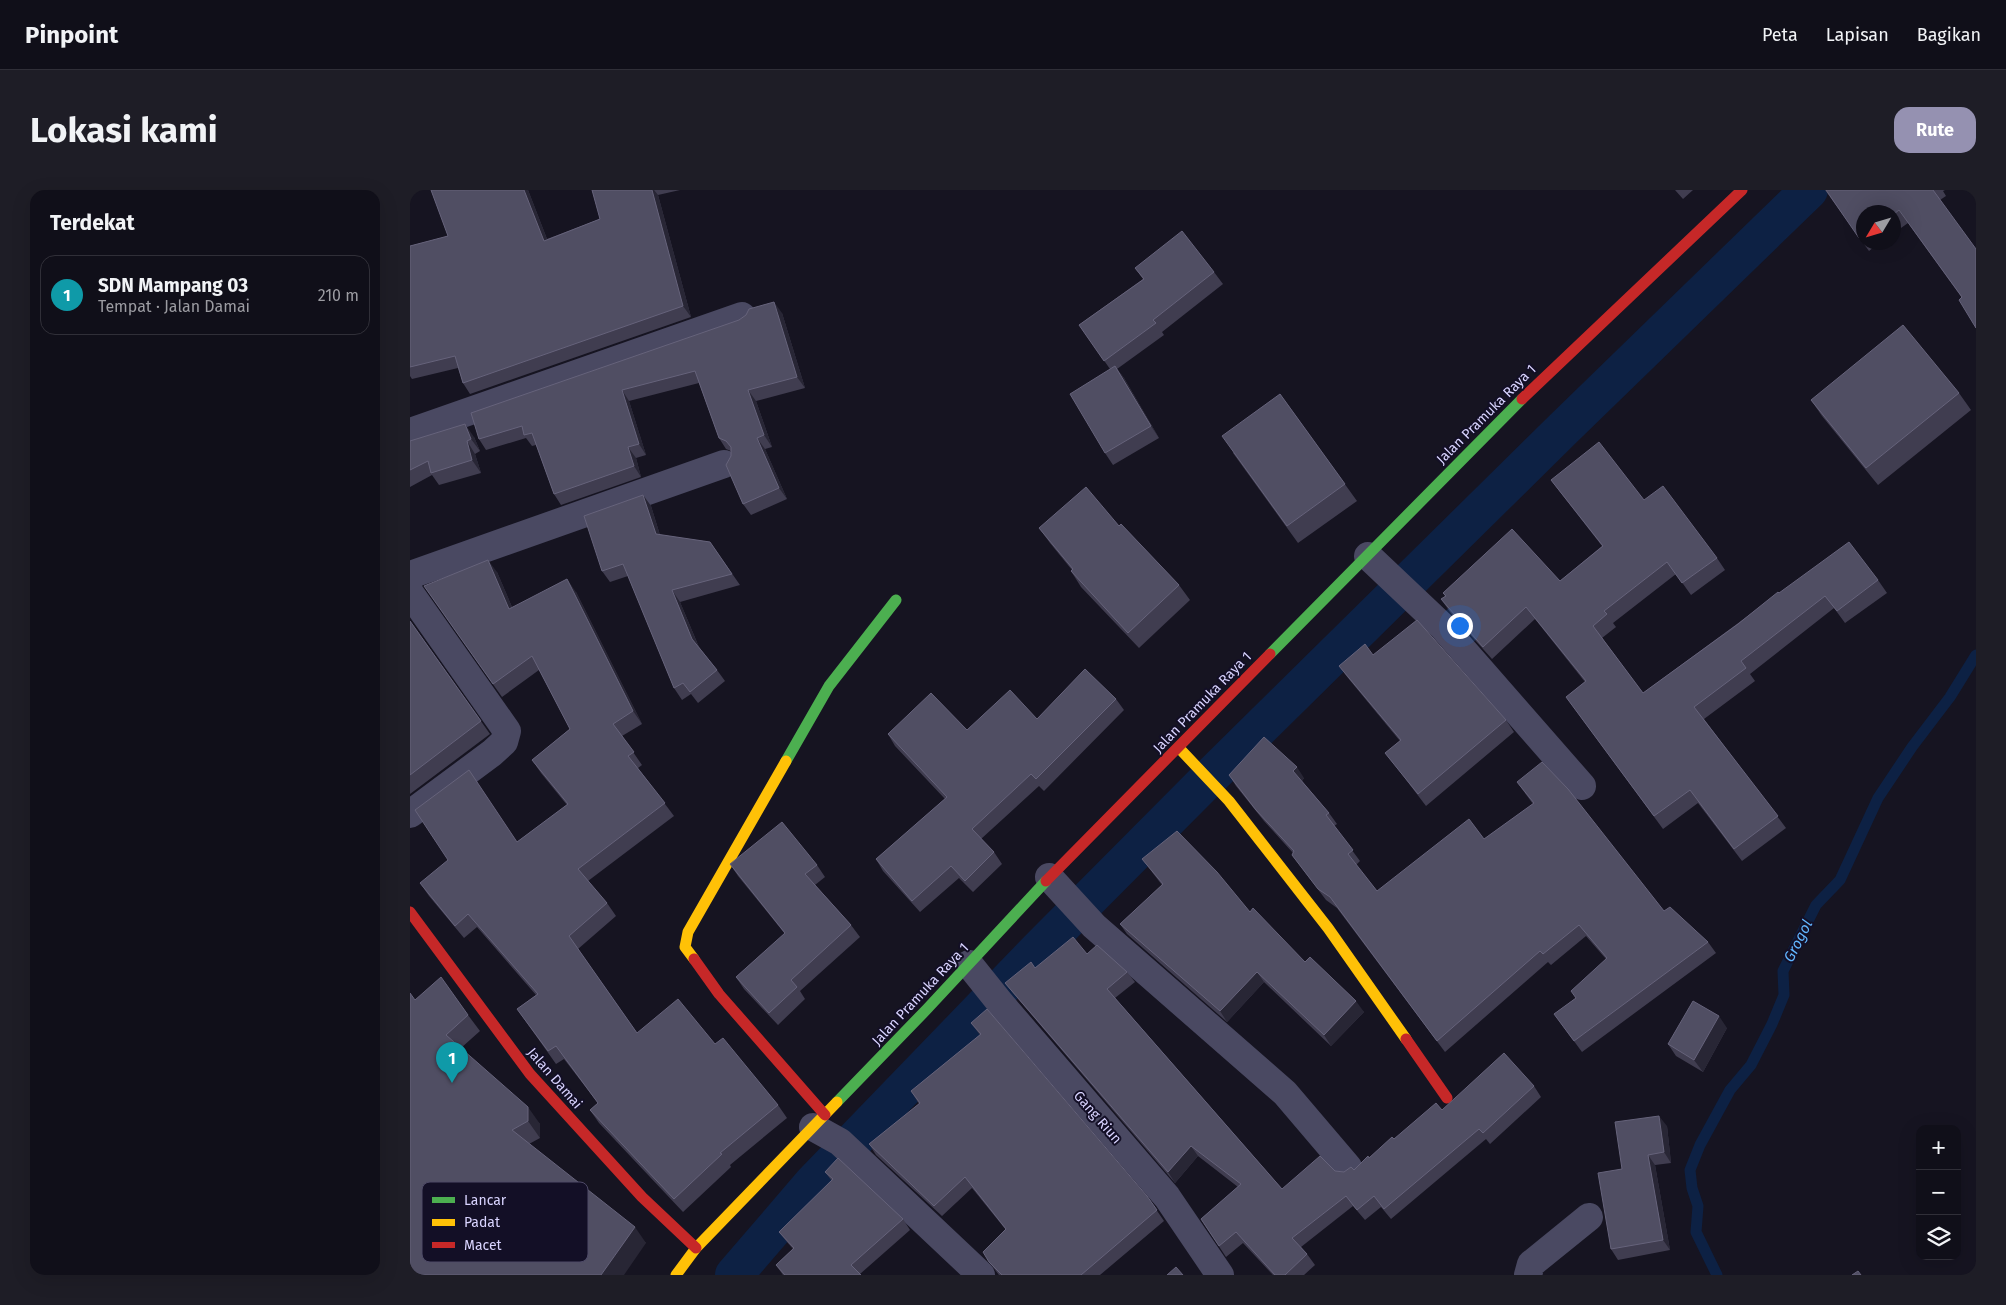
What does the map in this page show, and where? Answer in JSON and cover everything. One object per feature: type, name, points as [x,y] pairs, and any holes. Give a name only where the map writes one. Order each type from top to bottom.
[{"type":"street","name":"Jalan Pramuka Raya 1","points":[[676,1275],[696,1248],[819,1121],[985,984],[1058,886],[1178,748],[1540,381],[1742,190]]},
{"type":"street","points":[[410,432],[742,316]]},
{"type":"street","points":[[410,575],[724,464]]},
{"type":"street","points":[[1368,556],[1442,626],[1582,786]]},
{"type":"street","points":[[410,593],[507,731],[504,742],[492,753],[410,814]]},
{"type":"street","points":[[896,600],[829,686],[688,932],[685,946],[719,994],[819,1121],[982,1275]]},
{"type":"street","points":[[1178,748],[1202,770],[1229,801],[1328,928],[1447,1098]]},
{"type":"street","points":[[1058,886],[1094,926],[1285,1094],[1348,1168]]},
{"type":"street","name":"Jalan Damai","points":[[410,912],[455,970],[530,1074],[642,1197],[696,1248]]},
{"type":"street","name":"Gang Riun","points":[[985,984],[1167,1197],[1220,1275]]},
{"type":"street","points":[[1528,1275],[1531,1264],[1589,1217]]},
{"type":"building","points":[[431,190],[524,190],[544,241],[600,219],[592,190],[652,190],[683,306],[463,383],[455,356],[410,367],[410,246],[448,236]]},
{"type":"building","points":[[1826,190],[1933,190],[1976,249],[1976,328],[1959,300],[1962,297],[1901,213],[1901,205],[1856,205],[1856,234]]},
{"type":"building","points":[[1182,231],[1214,272],[1153,320],[1156,323],[1104,361],[1079,325],[1144,279],[1135,268]]},
{"type":"building","points":[[774,302],[797,377],[748,390],[764,435],[757,438],[779,488],[743,504],[726,465],[731,456],[731,447],[726,441],[719,438],[695,371],[622,390],[639,444],[628,447],[634,466],[554,494],[532,433],[524,435],[522,426],[479,439],[471,413],[739,320],[746,315],[749,309]]},
{"type":"building","points":[[1903,325],[1959,393],[1866,468],[1811,400]]},
{"type":"building","points":[[1115,366],[1151,426],[1105,453],[1070,394]]},
{"type":"building","points":[[1280,394],[1345,484],[1287,526],[1222,436]]},
{"type":"building","points":[[465,424],[471,439],[467,441],[472,460],[431,473],[428,461],[410,470],[410,441]]},
{"type":"building","points":[[1599,442],[1644,500],[1663,486],[1717,558],[1682,583],[1667,562],[1604,611],[1607,614],[1593,626],[1643,693],[1738,624],[1778,592],[1849,542],[1878,580],[1837,611],[1825,596],[1741,661],[1746,668],[1694,707],[1778,816],[1734,849],[1690,790],[1654,816],[1566,697],[1586,681],[1526,607],[1483,647],[1441,599],[1446,596],[1443,593],[1512,529],[1560,581],[1603,546],[1551,480]]},
{"type":"building","points":[[1086,487],[1119,526],[1121,524],[1179,585],[1128,633],[1071,571],[1073,569],[1039,528]]},
{"type":"building","points":[[643,495],[656,534],[710,542],[732,574],[672,590],[692,639],[717,670],[690,692],[683,683],[674,688],[623,564],[602,571],[584,516]]},
{"type":"building","points":[[488,560],[509,609],[567,579],[633,711],[613,724],[634,752],[628,756],[665,803],[578,869],[607,903],[569,936],[637,1033],[678,999],[715,1044],[723,1038],[778,1105],[720,1153],[722,1154],[674,1199],[590,1110],[598,1103],[556,1046],[548,1051],[517,1009],[538,994],[468,914],[455,926],[420,883],[448,860],[415,810],[469,770],[517,842],[568,804],[532,760],[570,729],[532,656],[493,684],[424,586]]},
{"type":"building","points":[[1417,620],[1506,720],[1418,794],[1385,753],[1401,740],[1339,666],[1365,644],[1373,655]]},
{"type":"building","points":[[410,621],[481,721],[410,775]]},
{"type":"building","points":[[1085,669],[1116,699],[1036,779],[1031,774],[972,829],[994,852],[965,881],[951,866],[912,901],[876,859],[947,797],[888,734],[931,693],[967,730],[1010,690],[1037,719]]},
{"type":"building","points":[[1264,737],[1297,767],[1293,771],[1329,813],[1326,815],[1353,850],[1348,854],[1377,891],[1469,819],[1484,839],[1534,803],[1517,782],[1542,762],[1568,789],[1664,911],[1670,907],[1708,942],[1574,1041],[1554,1014],[1576,998],[1571,991],[1607,958],[1579,925],[1543,954],[1540,951],[1437,1041],[1330,897],[1318,889],[1292,855],[1294,851],[1256,810],[1229,775]]},
{"type":"building","points":[[782,822],[817,865],[805,874],[851,925],[791,980],[797,987],[769,1013],[736,977],[785,933],[730,864]]},
{"type":"building","points":[[1177,831],[1217,872],[1250,912],[1253,908],[1305,962],[1310,957],[1356,1001],[1324,1035],[1257,972],[1220,1011],[1120,924],[1163,884],[1142,859]]},
{"type":"building","points":[[1073,937],[1087,954],[1097,945],[1127,972],[1107,989],[1282,1189],[1320,1156],[1335,1171],[1344,1172],[1351,1167],[1354,1170],[1368,1156],[1369,1158],[1392,1137],[1394,1139],[1436,1103],[1442,1110],[1504,1053],[1534,1086],[1483,1133],[1479,1129],[1384,1209],[1374,1196],[1357,1210],[1346,1196],[1292,1238],[1307,1254],[1285,1275],[1275,1275],[1236,1232],[1219,1246],[1201,1219],[1241,1184],[1191,1146],[1168,1172],[1005,983],[1031,962],[1035,968]]},
{"type":"building","points":[[441,977],[468,1015],[446,1035],[528,1107],[528,1121],[512,1130],[578,1182],[422,1182],[422,1262],[588,1262],[588,1190],[635,1227],[601,1275],[410,1275],[410,993],[415,1000]]},
{"type":"building","points":[[1693,1001],[1719,1016],[1694,1060],[1668,1044]]},
{"type":"building","points":[[987,1009],[1157,1210],[1081,1275],[1002,1275],[989,1262],[983,1252],[1006,1229],[965,1177],[934,1206],[869,1144],[920,1103],[911,1091],[981,1034],[971,1023]]},
{"type":"building","points":[[1659,1116],[1664,1152],[1648,1155],[1663,1240],[1611,1249],[1598,1173],[1622,1169],[1615,1122]]},
{"type":"building","points":[[838,1158],[903,1219],[851,1265],[861,1275],[785,1275],[776,1265],[794,1248],[779,1232],[833,1179],[825,1172]]},
{"type":"building","points":[[1176,1267],[1183,1275],[1167,1275]]},
{"type":"building","points":[[1858,1271],[1861,1275],[1852,1275]]},
{"type":"waterway","points":[[734,1275],[813,1183],[1036,952],[1204,783],[1563,429],[1809,190]]},
{"type":"waterway","name":"Grogol","points":[[1717,1275],[1696,1232],[1698,1206],[1692,1188],[1690,1170],[1700,1145],[1730,1090],[1751,1065],[1772,1024],[1784,995],[1783,971],[1816,905],[1840,880],[1878,798],[1912,747],[1950,697],[1976,655]]},
{"type":"traffic: fast","points":[[1270,654],[1522,399]]},
{"type":"traffic: fast","points":[[786,761],[829,686],[896,600]]},
{"type":"traffic: fast","points":[[837,1102],[1046,881]]},
{"type":"traffic: slow","points":[[1179,748],[1229,801],[1328,928],[1406,1039]]},
{"type":"traffic: slow","points":[[694,959],[685,947],[688,932],[786,761]]},
{"type":"traffic: slow","points":[[676,1275],[696,1248],[837,1102]]},
{"type":"traffic: jam","points":[[1522,399],[1742,190]]},
{"type":"traffic: jam","points":[[1046,881],[1270,654]]},
{"type":"traffic: jam","points":[[410,912],[530,1074],[642,1197],[696,1248]]},
{"type":"traffic: jam","points":[[694,959],[719,994],[825,1115]]},
{"type":"traffic: jam","points":[[1406,1039],[1447,1098]]},
{"type":"place","name":"SDN Mampang 03","points":[[452,1083]]}]
